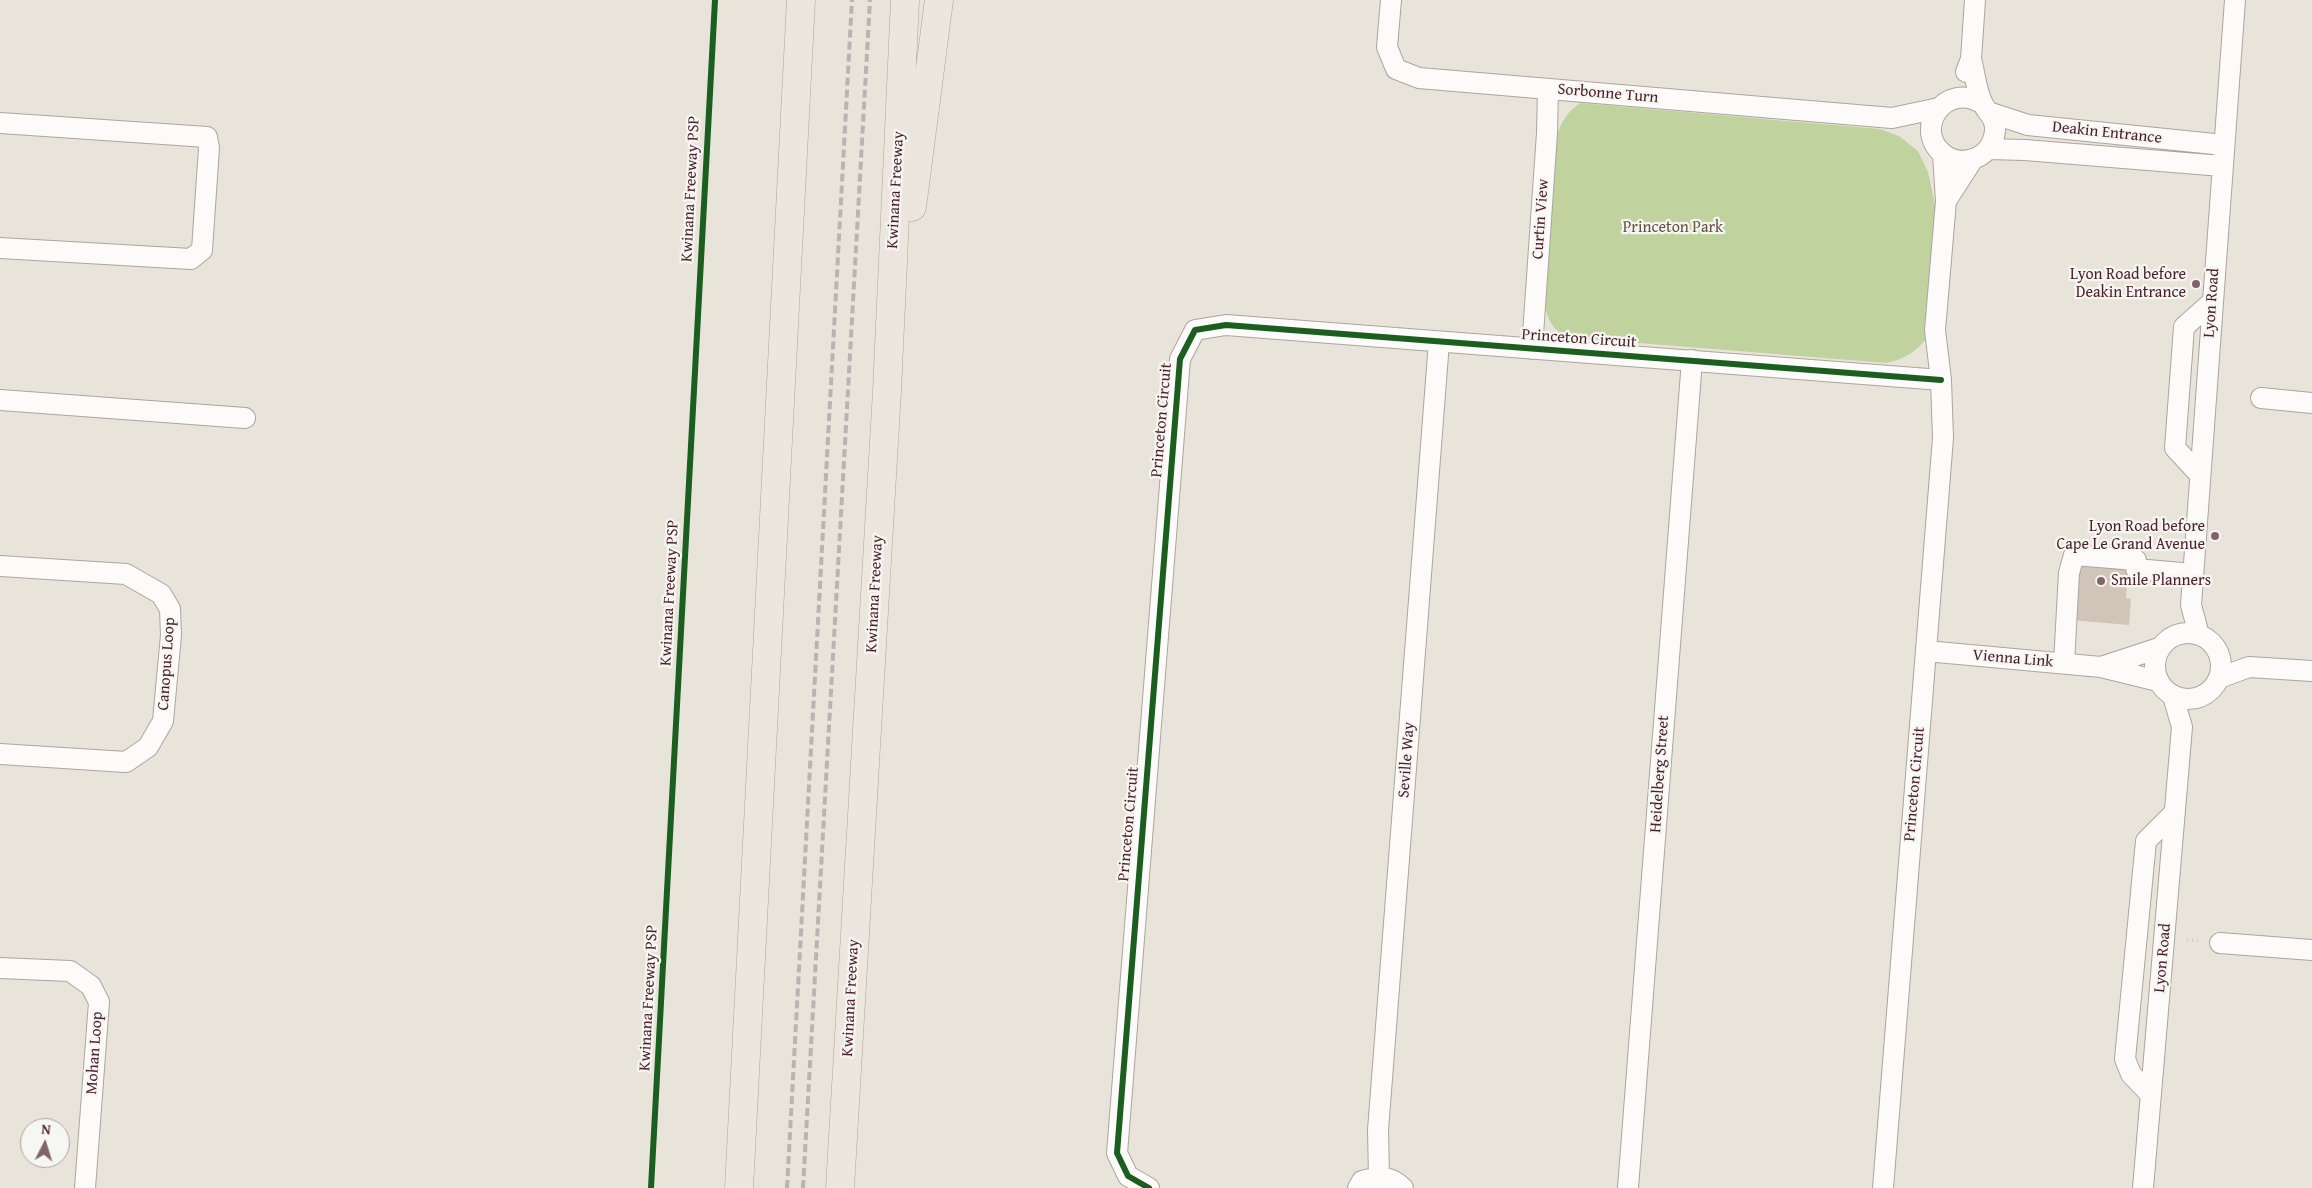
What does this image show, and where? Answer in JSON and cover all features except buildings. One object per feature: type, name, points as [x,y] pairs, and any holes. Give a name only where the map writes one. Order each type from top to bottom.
[{"type":"highway","points":[[739,1188],[801,0]]},
{"type":"highway","name":"Kwinana Freeway","points":[[840,1188],[887,392],[905,0]]},
{"type":"highway","points":[[887,392],[939,0]]},
{"type":"street","name":"Sorbonne Turn","points":[[1391,0],[1387,48],[1396,69],[1419,78],[1892,118],[1939,108]]},
{"type":"street","points":[[1958,97],[1971,59],[1975,0]]},
{"type":"street","name":"Lyon Road","points":[[2177,635],[2190,605],[2193,574],[2235,0]]},
{"type":"street","points":[[1971,59],[1995,132],[1981,154],[1957,160],[1943,154],[1936,146],[1932,136],[1933,118],[1939,108],[1948,101],[1958,97],[1971,98],[1987,109]]},
{"type":"street","name":"Curtin View","points":[[1532,349],[1547,133],[1548,89]]},
{"type":"street","name":"Deakin Entrance","points":[[1987,109],[2028,125],[2224,145]]},
{"type":"street","name":"Sorbonne Turn","points":[[1892,118],[1932,136]]},
{"type":"street","points":[[0,123],[206,137],[209,148],[202,250],[191,259],[0,248]]},
{"type":"street","name":"Deakin Entrance","points":[[1981,154],[2025,150],[2222,166]]},
{"type":"street","name":"Princeton Circuit","points":[[1883,1188],[1944,438],[1941,380],[1935,330],[1946,202],[1943,154]]},
{"type":"street","name":"Princeton Circuit","points":[[1946,202],[1981,154]]},
{"type":"street","points":[[2200,475],[2175,448],[2184,327],[2212,302]]},
{"type":"street","name":"Princeton Circuit","points":[[1149,1188],[1128,1176],[1117,1153],[1180,359],[1195,330],[1226,325],[1941,380]]},
{"type":"street","name":"Seville Way","points":[[1379,1177],[1378,1130],[1438,342]]},
{"type":"street","name":"Heidelberg Street","points":[[1628,1188],[1692,360]]},
{"type":"street","points":[[2261,398],[2312,403]]},
{"type":"street","points":[[0,400],[245,418]]},
{"type":"street","points":[[2064,663],[2069,572],[2074,555],[2136,560],[2136,569],[2193,574]]},
{"type":"street","name":"Canopus Loop","points":[[0,566],[126,574],[161,594],[170,609],[171,635],[163,721],[148,747],[126,762],[0,754]]},
{"type":"street","name":"Lyon Road","points":[[2190,605],[2199,635]]},
{"type":"street","points":[[2205,695],[2195,699],[2184,700],[2164,690],[2154,670],[2159,648],[2167,640],[2177,635],[2189,633],[2199,635],[2249,667]]},
{"type":"street","points":[[2182,727],[2219,678],[2221,667],[2215,647]]},
{"type":"street","name":"Vienna Link","points":[[2100,666],[2159,648]]},
{"type":"street","name":"Vienna Link","points":[[1926,651],[2100,666],[2158,681]]},
{"type":"street","points":[[2219,678],[2249,667],[2312,671]]},
{"type":"street","name":"Lyon Road","points":[[2143,1188],[2182,727],[2173,696]]},
{"type":"street","points":[[2151,1095],[2131,1074],[2126,1059],[2146,841],[2175,812]]},
{"type":"street","points":[[2220,943],[2312,950]]},
{"type":"street","name":"Mohan Loop","points":[[0,968],[70,971],[91,986],[99,1002],[85,1188]]},
{"type":"street","points":[[1358,1188],[1362,1182],[1379,1177],[1396,1181],[1402,1188]]},
{"type":"green space","name":"Princeton Park","points":[[1580,103],[1880,129],[1899,136],[1918,151],[1928,172],[1936,209],[1926,339],[1909,355],[1886,363],[1565,337],[1551,323],[1545,304],[1557,135],[1565,117]]},
{"type":"railway","points":[[787,1188],[852,0]]},
{"type":"railway","points":[[803,1188],[870,0]]},
{"type":"cycle path","name":"Kwinana Freeway PSP","points":[[651,1188],[715,0]]},
{"type":"cycle path","points":[[1149,1188],[1128,1176],[1117,1153],[1180,359],[1195,330],[1226,325],[1941,380]]},
{"type":"place","name":"Lyon Road before Deakin Entrance","points":[[2196,284]]},
{"type":"place","name":"Lyon Road before Cape Le Grand Avenue","points":[[2215,536]]},
{"type":"place","name":"Smile Planners","points":[[2101,581]]}]
